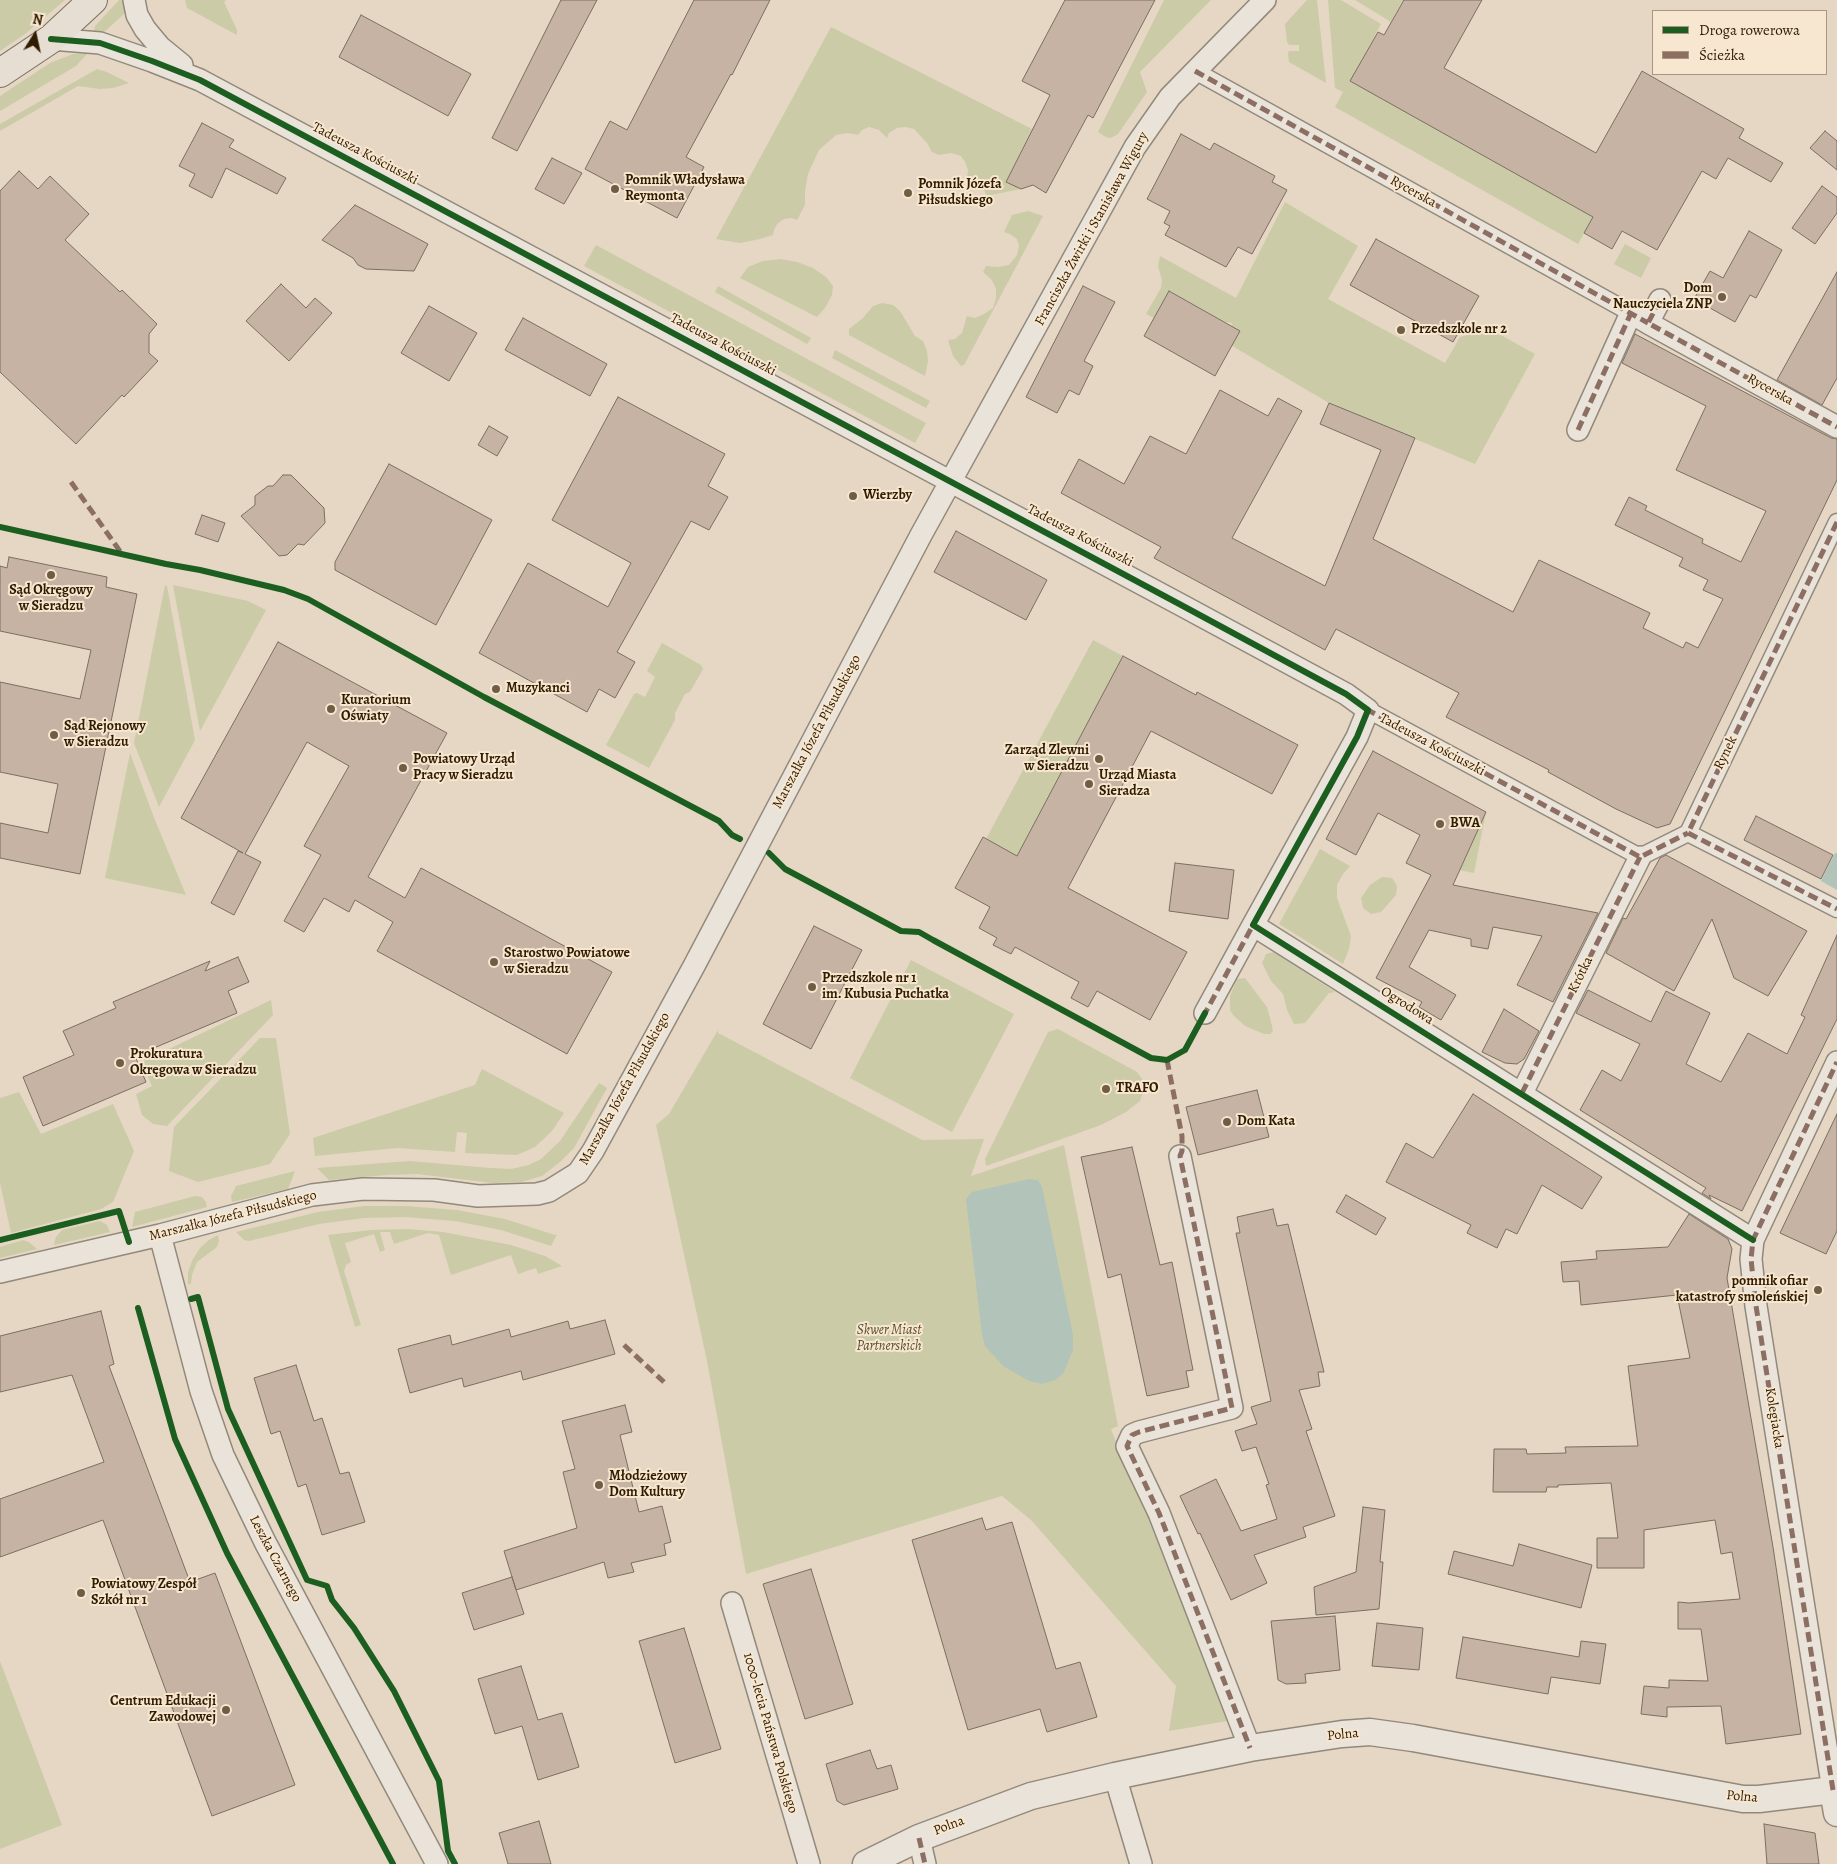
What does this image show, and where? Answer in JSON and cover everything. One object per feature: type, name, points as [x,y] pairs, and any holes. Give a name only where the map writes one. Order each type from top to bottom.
[{"type":"main road","points":[[0,73],[51,39],[93,0]]},
{"type":"street","name":"Tadeusza Kościuszki","points":[[134,0],[137,15],[145,29],[160,47],[200,80]]},
{"type":"street","name":"Franciszka Żwirki i Stanisława Wigury","points":[[951,481],[1135,147],[1170,97],[1265,0]]},
{"type":"street","name":"Tadeusza Kościuszki","points":[[51,39],[100,43],[200,80],[951,481],[1336,689],[1368,710],[1640,857]]},
{"type":"street","name":"Rycerska","points":[[1195,71],[1837,427]]},
{"type":"street","points":[[1578,430],[1640,318],[1660,300]]},
{"type":"street","name":"Marszałka Józefa Piłsudskiego","points":[[0,1272],[160,1235],[312,1195],[362,1189],[434,1190],[478,1196],[536,1194],[549,1191],[578,1173],[593,1151],[694,966],[951,481]]},
{"type":"street","name":"Rynek","points":[[1688,833],[1837,522]]},
{"type":"street","points":[[1205,1013],[1357,737],[1368,710]]},
{"type":"street","points":[[1640,857],[1688,833],[1837,909]]},
{"type":"street","name":"Krótka","points":[[1522,1093],[1640,857]]},
{"type":"street","name":"Ogrodowa","points":[[1253,925],[1753,1240]]},
{"type":"street","name":"Kolegiacka","points":[[1835,1802],[1752,1282],[1751,1259],[1753,1240],[1837,1062]]},
{"type":"street","points":[[1180,1156],[1232,1408],[1139,1432],[1132,1435],[1127,1446],[1159,1513],[1250,1748]]},
{"type":"street","name":"Leszka Czarnego","points":[[160,1235],[202,1391],[223,1455],[265,1542],[438,1864]]},
{"type":"street","name":"1000-lecia Państwa Polskiego","points":[[732,1603],[809,1864]]},
{"type":"street","name":"Polna","points":[[866,1864],[919,1838],[1031,1796],[1115,1776],[1250,1748],[1342,1734],[1370,1732],[1413,1738],[1743,1799],[1835,1802]]},
{"type":"street","points":[[1115,1776],[1141,1864]]},
{"type":"street","points":[[919,1838],[925,1864]]},
{"type":"green space","points":[[0,0],[65,0],[25,34],[0,51]]},
{"type":"green space","points":[[119,0],[125,1],[126,12],[102,34],[94,31],[95,26]]},
{"type":"green space","points":[[185,0],[226,0],[224,2],[237,30],[237,35],[187,8]]},
{"type":"green space","points":[[1164,0],[1211,0],[1140,72],[1147,92],[1118,134],[1111,138],[1106,137],[1098,132]]},
{"type":"green space","points":[[1307,0],[1317,0],[1326,83],[1289,62],[1289,51],[1299,51],[1299,45],[1289,45],[1287,42],[1285,24]]},
{"type":"green space","points":[[1328,0],[1341,0],[1381,24],[1351,81],[1593,217],[1578,244],[1335,107],[1343,92],[1335,88]]},
{"type":"green space","points":[[1355,0],[1403,0],[1391,22]]},
{"type":"green space","points":[[831,27],[1032,129],[1006,182],[1021,189],[986,196],[983,186],[976,181],[967,179],[968,170],[961,156],[951,153],[939,155],[932,152],[927,143],[914,129],[897,128],[889,133],[887,138],[879,130],[869,127],[862,130],[858,135],[848,133],[836,135],[819,150],[808,174],[805,205],[797,220],[792,218],[784,219],[777,224],[773,235],[760,239],[740,243],[716,239]]},
{"type":"green space","points":[[88,53],[76,66],[0,111],[0,96],[50,63],[73,54]]},
{"type":"green space","points":[[97,69],[129,83],[113,88],[100,89],[78,86],[0,131],[0,124]]},
{"type":"green space","points":[[1285,202],[1358,246],[1328,299],[1445,363],[1460,337],[1490,329],[1535,354],[1475,464],[1329,403],[1229,344],[1232,323],[1225,322],[1170,291],[1154,318],[1146,314],[1161,288],[1162,280],[1158,266],[1160,256],[1236,298]]},
{"type":"green space","points":[[1028,211],[1043,216],[964,365],[961,366],[953,356],[948,340],[955,339],[962,333],[967,316],[975,318],[993,308],[996,288],[991,279],[983,272],[986,266],[998,267],[1009,265],[1017,255],[1019,246],[1017,239],[1004,232],[1012,215]]},
{"type":"green space","points":[[1625,244],[1651,258],[1641,278],[1614,264]]},
{"type":"green space","points":[[596,245],[926,423],[915,443],[584,266]]},
{"type":"green space","points":[[781,259],[813,268],[826,277],[833,286],[832,295],[825,308],[817,317],[740,278],[748,267],[763,261]]},
{"type":"green space","points":[[718,286],[811,338],[807,344],[715,292]]},
{"type":"green space","points":[[882,303],[893,305],[900,311],[915,336],[923,341],[928,361],[925,376],[849,335],[849,329],[863,318],[873,306]]},
{"type":"green space","points":[[835,350],[930,401],[926,408],[832,358]]},
{"type":"green space","points":[[165,585],[167,586],[195,740],[159,807],[134,743]]},
{"type":"green space","points":[[173,585],[248,601],[266,610],[200,731]]},
{"type":"green space","points":[[1093,640],[1123,656],[1017,856],[986,839]]},
{"type":"green space","points":[[662,643],[701,665],[703,669],[690,692],[685,694],[675,713],[675,720],[649,768],[606,745],[634,694],[637,693],[645,697],[655,677],[647,671]]},
{"type":"green space","points":[[130,753],[153,815],[186,895],[105,878]]},
{"type":"green space","points":[[1486,812],[1474,873],[1459,870]]},
{"type":"green space","points":[[1320,849],[1350,866],[1337,885],[1337,898],[1351,936],[1349,949],[1343,964],[1279,924]]},
{"type":"green space","points":[[1382,877],[1392,878],[1397,886],[1396,895],[1381,912],[1371,914],[1363,908],[1361,898],[1370,885]]},
{"type":"green space","points":[[1274,952],[1335,992],[1329,993],[1305,1023],[1294,1024],[1287,1010],[1283,994],[1271,981],[1262,963],[1266,954]]},
{"type":"green space","points":[[911,960],[1014,1014],[952,1132],[850,1078]]},
{"type":"green space","points":[[1245,978],[1267,1007],[1273,1031],[1270,1034],[1264,1034],[1245,1026],[1230,1010],[1230,996],[1237,979]]},
{"type":"green space","points":[[271,1000],[273,1015],[167,1126],[153,1124],[142,1115],[136,1094],[152,1086],[142,1062]]},
{"type":"green space","points":[[1058,1029],[1137,1072],[1142,1079],[1144,1089],[1140,1101],[1126,1112],[1101,1125],[986,1166],[985,1159],[1048,1032]]},
{"type":"green space","name":"Skwer Miast Partnerskich","points":[[718,1030],[718,1033],[922,1140],[984,1139],[971,1176],[1064,1145],[1118,1426],[1111,1429],[1116,1442],[1159,1513],[1239,1719],[1169,1731],[1176,1686],[1032,1521],[1002,1496],[746,1574],[707,1361],[656,1125],[669,1114]]},
{"type":"green space","points":[[260,1038],[276,1038],[290,1134],[270,1164],[198,1182],[169,1171],[174,1127]]},
{"type":"green space","points":[[482,1069],[564,1113],[552,1131],[535,1147],[517,1155],[465,1153],[467,1133],[457,1132],[455,1152],[397,1148],[315,1156],[313,1138],[475,1085]]},
{"type":"green space","points":[[599,1083],[607,1088],[574,1148],[542,1176],[521,1182],[493,1183],[417,1174],[329,1180],[317,1168],[410,1161],[511,1169],[529,1165],[541,1159],[560,1141]]},
{"type":"green space","points":[[19,1092],[41,1134],[113,1104],[134,1151],[113,1202],[101,1209],[11,1233],[0,1183],[0,1098]]},
{"type":"green space","points":[[295,1171],[288,1189],[232,1202],[231,1196],[236,1186]]},
{"type":"green space","points":[[195,1196],[202,1197],[207,1207],[132,1227],[135,1212]]},
{"type":"green space","points":[[364,1206],[406,1206],[457,1210],[505,1219],[555,1235],[557,1234],[551,1246],[501,1230],[455,1221],[405,1217],[364,1218],[319,1224],[249,1241],[244,1240],[236,1232],[318,1212]]},
{"type":"green space","points":[[100,1221],[107,1225],[110,1232],[54,1245],[56,1237],[62,1230]]},
{"type":"green space","points":[[408,1229],[443,1232],[511,1245],[545,1256],[562,1266],[538,1274],[536,1268],[518,1274],[511,1255],[451,1275],[439,1235],[428,1233],[394,1244],[390,1232],[380,1232],[385,1250],[380,1252],[374,1234],[345,1243],[351,1262],[346,1265],[344,1271],[361,1325],[355,1327],[328,1235],[371,1230]]},
{"type":"green space","points":[[218,1235],[217,1247],[197,1262],[191,1284],[188,1284],[188,1272],[193,1259],[200,1248]]},
{"type":"green space","points":[[23,1240],[29,1242],[37,1249],[0,1258],[0,1247]]},
{"type":"green space","points":[[0,1661],[62,1825],[0,1849]]},
{"type":"shaded area","points":[[1835,853],[1837,853],[1837,890],[1821,881]]},
{"type":"shaded area","points":[[1029,1179],[1038,1180],[1042,1187],[1073,1335],[1073,1350],[1063,1374],[1055,1380],[1042,1384],[1029,1381],[1003,1366],[985,1346],[982,1335],[966,1199],[972,1192]]},
{"type":"building","points":[[561,0],[597,0],[517,151],[492,138]]},
{"type":"building","points":[[694,0],[770,0],[732,75],[686,157],[704,167],[677,218],[585,169],[610,121],[627,130]]},
{"type":"building","points":[[1065,0],[1155,0],[1093,118],[1088,115],[1046,193],[1033,185],[1021,189],[1006,182],[1050,95],[1022,81]]},
{"type":"building","points":[[1404,0],[1482,0],[1444,68],[1596,153],[1642,71],[1744,129],[1739,138],[1783,163],[1771,182],[1728,158],[1716,179],[1702,171],[1657,250],[1622,231],[1612,249],[1584,233],[1593,217],[1350,81],[1378,32],[1384,35]]},
{"type":"building","points":[[361,15],[471,74],[448,116],[339,57]]},
{"type":"building","points":[[202,123],[234,140],[229,147],[286,178],[277,194],[226,168],[212,198],[189,186],[195,174],[179,166]]},
{"type":"building","points":[[1825,131],[1837,141],[1837,170],[1810,148]]},
{"type":"building","points":[[1181,134],[1210,150],[1214,143],[1275,176],[1272,182],[1287,190],[1252,254],[1238,247],[1226,267],[1165,235],[1170,226],[1164,223],[1170,211],[1147,199]]},
{"type":"building","points":[[552,158],[582,173],[564,204],[535,189]]},
{"type":"building","points":[[19,171],[38,189],[50,176],[89,214],[65,240],[120,292],[122,290],[157,324],[149,334],[149,353],[158,361],[124,397],[122,395],[76,444],[0,372],[0,191]]},
{"type":"building","points":[[1822,186],[1837,197],[1837,213],[1815,244],[1792,228]]},
{"type":"building","points":[[355,205],[428,244],[414,271],[366,269],[358,265],[353,258],[322,240]]},
{"type":"building","points":[[1749,231],[1782,250],[1756,298],[1750,295],[1735,322],[1694,299],[1710,271],[1723,278]]},
{"type":"building","points":[[1376,239],[1479,296],[1453,342],[1350,285]]},
{"type":"building","points":[[1837,272],[1837,378],[1822,405],[1777,380]]},
{"type":"building","points":[[281,284],[306,308],[315,298],[332,313],[289,361],[246,321]]},
{"type":"building","points":[[1083,286],[1115,302],[1084,361],[1093,366],[1079,395],[1069,390],[1057,413],[1026,397]]},
{"type":"building","points":[[1169,291],[1240,331],[1215,376],[1144,336]]},
{"type":"building","points":[[429,306],[477,333],[449,381],[401,353]]},
{"type":"building","points":[[523,318],[607,364],[590,396],[505,350]]},
{"type":"building","points":[[1635,334],[1831,438],[1837,439],[1837,480],[1670,824],[1657,828],[1616,809],[1548,772],[1549,770],[1446,717],[1459,693],[1336,629],[1325,650],[1154,558],[1161,547],[1061,493],[1079,459],[1124,484],[1150,436],[1186,454],[1220,390],[1268,416],[1278,398],[1302,411],[1232,538],[1325,586],[1381,450],[1320,424],[1329,403],[1415,438],[1373,539],[1513,612],[1539,560],[1650,613],[1643,628],[1683,648],[1686,642],[1698,648],[1723,599],[1703,590],[1708,580],[1679,566],[1683,558],[1615,525],[1629,497],[1647,506],[1645,510],[1703,539],[1702,543],[1741,562],[1766,511],[1676,470],[1706,406],[1622,363]]},
{"type":"building","points":[[618,397],[725,454],[708,486],[728,497],[709,530],[691,521],[617,652],[635,662],[615,698],[599,689],[587,712],[479,653],[528,563],[608,607],[631,563],[552,520]]},
{"type":"building","points":[[489,426],[508,437],[497,456],[478,445]]},
{"type":"building","points":[[389,464],[492,520],[436,625],[335,570],[335,562]]},
{"type":"building","points":[[283,475],[291,475],[324,508],[325,523],[304,545],[298,544],[287,555],[279,556],[241,516],[255,505],[255,496],[268,486],[273,486]]},
{"type":"building","points":[[202,515],[225,523],[218,542],[195,534]]},
{"type":"building","points":[[956,531],[1047,580],[1026,620],[934,572]]},
{"type":"building","name":"Sąd Rejonowy w Sieradzu","points":[[9,557],[107,577],[106,587],[137,594],[80,874],[0,858],[0,823],[48,833],[58,784],[0,772],[0,682],[80,699],[91,650],[0,631],[0,566],[7,568]]},
{"type":"building","points":[[278,642],[447,733],[368,877],[405,898],[421,868],[612,972],[567,1054],[377,951],[393,922],[355,900],[349,912],[324,898],[304,932],[284,921],[321,855],[304,846],[349,766],[307,742],[245,854],[261,862],[234,915],[211,903],[238,851],[243,853],[181,818]]},
{"type":"building","points":[[1123,656],[1196,695],[1197,692],[1298,745],[1272,794],[1151,731],[1068,888],[1187,952],[1150,1020],[1097,991],[1088,1007],[1071,998],[1079,982],[1015,947],[1011,954],[993,945],[997,938],[979,928],[990,907],[955,888],[983,837],[1017,856]]},
{"type":"building","points":[[1373,751],[1486,812],[1453,885],[1598,913],[1553,1002],[1517,985],[1542,936],[1493,927],[1488,949],[1471,946],[1471,939],[1429,930],[1409,967],[1456,995],[1441,1020],[1419,1007],[1422,1002],[1376,978],[1431,875],[1406,863],[1420,835],[1378,813],[1356,855],[1326,839]]},
{"type":"building","points":[[1756,816],[1833,855],[1821,879],[1744,840]]},
{"type":"building","points":[[1666,855],[1807,931],[1768,996],[1734,978],[1712,919],[1674,991],[1606,953],[1623,918],[1626,919],[1660,858]]},
{"type":"building","points":[[1175,863],[1234,870],[1228,919],[1169,911]]},
{"type":"building","name":"Przedszkole nr 1 im. Kubusia Puchatka","points":[[814,926],[862,950],[811,1049],[763,1024]]},
{"type":"building","points":[[1837,935],[1837,1019],[1742,1211],[1709,1195],[1711,1199],[1702,1193],[1706,1188],[1580,1110],[1602,1070],[1621,1081],[1640,1044],[1576,1013],[1588,990],[1651,1022],[1666,991],[1710,1013],[1686,1064],[1721,1082],[1748,1033],[1787,1054],[1805,1017],[1801,1015]]},
{"type":"building","points":[[238,957],[249,982],[228,991],[237,1013],[135,1056],[146,1082],[43,1126],[23,1077],[74,1055],[63,1031],[116,1008],[113,1002],[210,961],[205,971]]},
{"type":"building","points":[[1504,1009],[1539,1031],[1524,1059],[1517,1064],[1505,1063],[1482,1052]]},
{"type":"building","name":"Dom Kata","points":[[1257,1090],[1269,1137],[1198,1155],[1186,1107]]},
{"type":"building","points":[[1473,1094],[1602,1177],[1582,1209],[1542,1185],[1517,1234],[1506,1229],[1497,1248],[1467,1233],[1471,1225],[1386,1182],[1406,1143],[1433,1158]]},
{"type":"building","points":[[1837,1114],[1837,1231],[1826,1254],[1780,1233]]},
{"type":"building","points":[[1132,1147],[1160,1265],[1172,1262],[1193,1370],[1186,1371],[1189,1387],[1147,1396],[1121,1274],[1108,1278],[1081,1157]]},
{"type":"building","points":[[1346,1195],[1386,1218],[1376,1235],[1336,1212]]},
{"type":"building","points":[[1273,1209],[1277,1226],[1288,1224],[1324,1372],[1318,1372],[1320,1386],[1299,1390],[1312,1429],[1306,1431],[1335,1516],[1303,1527],[1306,1537],[1254,1555],[1267,1583],[1231,1600],[1200,1533],[1198,1534],[1180,1496],[1216,1479],[1241,1531],[1277,1519],[1266,1485],[1269,1484],[1256,1447],[1242,1451],[1235,1431],[1257,1424],[1251,1407],[1271,1401],[1236,1233],[1240,1233],[1237,1217]]},
{"type":"building","points":[[1689,1214],[1728,1239],[1732,1249],[1727,1278],[1773,1547],[1801,1734],[1726,1744],[1721,1706],[1667,1707],[1667,1717],[1641,1714],[1644,1686],[1669,1688],[1669,1680],[1708,1681],[1701,1629],[1678,1629],[1678,1602],[1689,1603],[1740,1599],[1732,1552],[1721,1554],[1715,1520],[1644,1530],[1644,1568],[1597,1568],[1597,1538],[1618,1538],[1611,1483],[1558,1485],[1558,1487],[1547,1487],[1546,1492],[1493,1492],[1494,1449],[1526,1449],[1527,1454],[1566,1453],[1565,1447],[1638,1446],[1628,1366],[1690,1358],[1677,1295],[1581,1305],[1579,1281],[1563,1282],[1561,1262],[1597,1259],[1596,1251],[1668,1247]]},
{"type":"building","points":[[101,1311],[114,1364],[109,1366],[190,1582],[215,1573],[295,1785],[212,1816],[103,1520],[0,1557],[0,1499],[104,1462],[72,1375],[0,1392],[0,1336]]},
{"type":"building","points":[[605,1320],[615,1354],[523,1380],[521,1371],[464,1387],[462,1378],[410,1393],[398,1349],[450,1335],[452,1345],[509,1329],[511,1337],[568,1321],[570,1329]]},
{"type":"building","points":[[296,1365],[314,1421],[322,1418],[340,1474],[349,1472],[365,1522],[322,1535],[306,1484],[298,1487],[280,1431],[271,1434],[254,1378]]},
{"type":"building","name":"Młodzieżowy Dom Kultury","points":[[625,1405],[632,1432],[620,1435],[639,1512],[662,1506],[671,1542],[664,1544],[666,1555],[631,1563],[634,1572],[608,1578],[604,1562],[516,1590],[504,1551],[577,1528],[563,1472],[575,1469],[562,1421]]},
{"type":"building","points":[[1363,1507],[1385,1510],[1380,1562],[1383,1562],[1379,1609],[1316,1615],[1314,1587],[1356,1572]]},
{"type":"building","points":[[982,1518],[986,1530],[1012,1522],[1056,1669],[1080,1662],[1097,1717],[1047,1732],[1040,1709],[968,1730],[912,1540]]},
{"type":"building","points":[[1519,1544],[1592,1565],[1581,1608],[1448,1574],[1454,1551],[1513,1566]]},
{"type":"building","points":[[811,1569],[853,1704],[805,1719],[763,1584]]},
{"type":"building","points":[[512,1577],[524,1614],[474,1630],[462,1593]]},
{"type":"building","points":[[1335,1616],[1340,1670],[1305,1674],[1306,1683],[1286,1684],[1278,1680],[1271,1621]]},
{"type":"building","points":[[1377,1623],[1423,1628],[1419,1670],[1372,1666]]},
{"type":"building","points":[[684,1628],[721,1749],[675,1763],[639,1641]]},
{"type":"building","points":[[1463,1637],[1579,1657],[1581,1641],[1606,1644],[1600,1684],[1551,1677],[1548,1694],[1456,1678]]},
{"type":"building","points":[[521,1666],[538,1720],[562,1713],[579,1767],[538,1780],[522,1726],[495,1734],[478,1679]]},
{"type":"building","points":[[870,1750],[877,1769],[891,1765],[898,1789],[844,1805],[837,1801],[826,1764]]},
{"type":"building","points":[[539,1821],[551,1864],[508,1864],[499,1833]]},
{"type":"building","points":[[1764,1824],[1815,1833],[1819,1864],[1767,1864]]},
{"type":"marked path","points":[[1195,71],[1648,323]]},
{"type":"marked path","points":[[1660,300],[1648,323],[1837,427]]},
{"type":"marked path","points":[[1578,430],[1631,313]]},
{"type":"marked path","points":[[71,482],[122,554]]},
{"type":"marked path","points":[[1837,522],[1688,833],[1837,909]]},
{"type":"marked path","points":[[1366,709],[1640,857],[1688,833]]},
{"type":"marked path","points":[[1522,1093],[1640,857]]},
{"type":"marked path","points":[[1203,1017],[1253,925]]},
{"type":"marked path","points":[[1167,1060],[1182,1136],[1180,1156],[1232,1408],[1139,1432],[1132,1435],[1127,1446],[1159,1513],[1250,1748]]},
{"type":"marked path","points":[[1833,1790],[1756,1306],[1751,1259],[1753,1240],[1837,1062]]},
{"type":"marked path","points":[[624,1345],[664,1382]]},
{"type":"marked path","points":[[919,1838],[925,1864]]},
{"type":"cycle path","points":[[51,39],[100,43],[200,80],[1346,694],[1368,710],[1357,737],[1253,925],[1753,1240]]},
{"type":"cycle path","points":[[0,527],[200,570],[284,590],[308,599],[484,697],[719,821],[732,835],[740,839]]},
{"type":"cycle path","points":[[769,853],[785,869],[901,931],[919,932],[1151,1058],[1167,1060],[1185,1050],[1205,1013]]},
{"type":"cycle path","points":[[0,1240],[119,1211],[129,1242]]},
{"type":"cycle path","points":[[191,1299],[198,1297],[228,1409],[307,1580],[327,1586],[332,1600],[354,1628],[394,1691],[439,1781],[448,1851],[455,1864]]},
{"type":"cycle path","points":[[138,1308],[175,1439],[227,1553],[393,1864]]},
{"type":"place","name":"Pomnik Władysława Reymonta","points":[[615,189]]},
{"type":"place","name":"Pomnik Józefa Piłsudskiego","points":[[908,193]]},
{"type":"place","name":"Dom Nauczyciela ZNP","points":[[1722,297]]},
{"type":"place","name":"Przedszkole nr 2","points":[[1401,330]]},
{"type":"place","name":"Wierzby","points":[[853,496]]},
{"type":"place","name":"Sąd Okręgowy w Sieradzu","points":[[51,575]]},
{"type":"place","name":"Muzykanci","points":[[496,689]]},
{"type":"place","name":"Kuratorium Oświaty","points":[[331,709]]},
{"type":"place","name":"Sąd Rejonowy w Sieradzu","points":[[54,735]]},
{"type":"place","name":"Zarząd Zlewni w Sieradzu","points":[[1099,759]]},
{"type":"place","name":"Powiatowy Urząd Pracy w Sieradzu","points":[[403,768]]},
{"type":"place","name":"Urząd Miasta Sieradza","points":[[1089,784]]},
{"type":"place","name":"BWA","points":[[1440,824]]},
{"type":"place","name":"Starostwo Powiatowe w Sieradzu","points":[[494,962]]},
{"type":"place","name":"Przedszkole nr 1 im. Kubusia Puchatka","points":[[812,987]]},
{"type":"place","name":"Prokuratura Okręgowa w Sieradzu","points":[[120,1063]]},
{"type":"place","name":"TRAFO","points":[[1106,1089]]},
{"type":"place","name":"Dom Kata","points":[[1227,1122]]},
{"type":"place","name":"pomnik ofiar katastrofy smoleńskiej","points":[[1818,1290]]},
{"type":"place","name":"Młodzieżowy Dom Kultury","points":[[599,1485]]},
{"type":"place","name":"Powiatowy Zespół Szkół nr 1","points":[[81,1593]]},
{"type":"place","name":"Centrum Edukacji Zawodowej","points":[[226,1710]]}]
